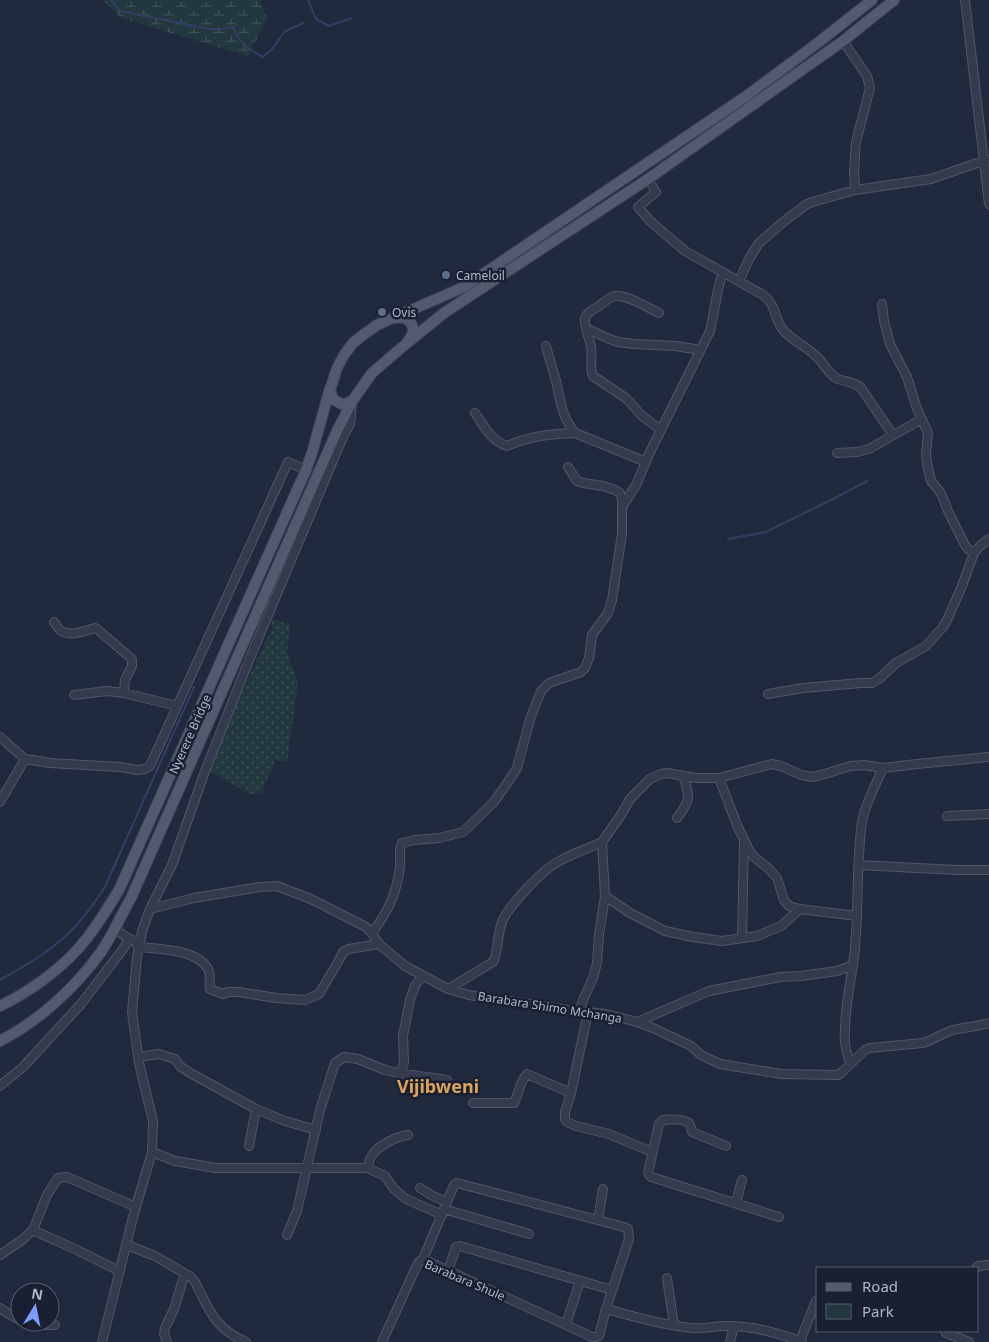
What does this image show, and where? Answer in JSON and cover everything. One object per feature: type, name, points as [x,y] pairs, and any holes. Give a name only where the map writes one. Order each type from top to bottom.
[{"type":"main road","name":"Nyerere Bridge","points":[[0,1006],[16,998],[68,960],[87,939],[119,890],[306,470],[330,386],[337,368],[353,343],[378,325],[464,287],[745,97],[872,0]]},
{"type":"main road","name":"Nyerere Bridge","points":[[0,1041],[44,1012],[75,984],[102,951],[131,898],[337,431],[353,400],[372,373],[452,308],[648,178],[843,41],[894,0]]},
{"type":"main road","points":[[391,319],[402,318],[410,322],[413,334],[407,343]]},
{"type":"main road","points":[[330,386],[330,395],[336,402],[345,404],[353,400]]},
{"type":"street","points":[[965,0],[986,160],[989,204]]},
{"type":"street","points":[[843,41],[866,76],[870,88],[856,142],[855,190]]},
{"type":"street","points":[[739,281],[758,243],[808,204],[855,190],[931,179],[986,160]]},
{"type":"street","points":[[648,178],[656,192],[638,207],[650,221],[685,251],[769,300],[783,331],[819,358],[831,375],[838,380],[856,384],[861,388],[893,435]]},
{"type":"street","points":[[622,507],[636,485],[710,330],[723,272]]},
{"type":"street","points":[[659,313],[627,297],[618,295],[612,297],[586,316],[585,322],[592,347],[590,372],[627,399],[641,415],[661,430]]},
{"type":"street","points":[[882,304],[890,344],[907,377],[917,409],[928,433],[926,454],[932,481],[941,493],[965,545],[974,553]]},
{"type":"street","points":[[586,328],[618,342],[676,346],[700,350]]},
{"type":"street","points":[[546,346],[561,407],[568,424],[575,432],[646,462]]},
{"type":"street","points":[[102,1342],[152,1152],[154,1121],[138,1057],[132,1012],[138,948],[145,920],[172,865],[204,774],[245,670],[350,424],[353,400]]},
{"type":"street","points":[[475,413],[487,432],[500,444],[507,446],[544,435],[575,432]]},
{"type":"street","points":[[837,453],[869,449],[922,419]]},
{"type":"street","points":[[0,737],[25,759],[50,763],[120,767],[137,770],[150,766],[288,462],[306,470]]},
{"type":"street","points":[[372,933],[389,907],[396,889],[402,843],[439,838],[463,832],[493,803],[517,768],[530,719],[541,691],[550,683],[581,672],[585,668],[589,658],[592,635],[608,613],[612,600],[622,534],[622,500],[620,493],[603,486],[577,481],[568,467]]},
{"type":"street","points":[[768,694],[803,688],[872,683],[896,663],[926,646],[943,627],[948,618],[974,553],[989,539]]},
{"type":"street","points":[[54,622],[58,629],[63,632],[78,633],[95,628],[132,659],[132,666],[125,680],[124,692]]},
{"type":"street","points":[[74,695],[107,691],[124,692],[177,706]]},
{"type":"street","points":[[448,989],[493,962],[496,957],[502,922],[518,898],[546,870],[555,864],[602,842],[621,816],[630,798],[650,779],[661,774],[668,773],[696,778],[719,778],[772,764],[800,775],[813,777],[850,766],[883,768],[989,757]]},
{"type":"street","points":[[0,802],[25,759]]},
{"type":"street","points":[[188,768],[204,774]]},
{"type":"street","points":[[851,1063],[845,1046],[844,1028],[853,965],[862,819],[883,768]]},
{"type":"street","points":[[677,818],[689,798],[683,776]]},
{"type":"street","points":[[719,778],[754,858],[768,868],[777,878],[786,903],[789,906],[800,909],[857,916]]},
{"type":"street","points":[[947,816],[989,814]]},
{"type":"street","points":[[742,938],[744,838]]},
{"type":"street","points":[[602,842],[605,896],[597,963],[593,978],[583,1000],[584,1011],[565,1119],[576,1126],[609,1134],[652,1152]]},
{"type":"street","points":[[858,865],[989,870]]},
{"type":"street","name":"Barabara Shimo Mchanga","points":[[150,909],[194,898],[277,886],[311,899],[360,924],[372,933],[379,944],[405,966],[448,989],[469,995],[606,1014],[653,1028],[691,1046],[701,1054],[720,1064],[781,1074],[833,1075],[841,1072],[869,1048],[923,1043],[951,1031],[989,1023]]},
{"type":"street","points":[[605,896],[630,913],[665,931],[693,937],[722,940],[757,936],[782,926],[800,909]]},
{"type":"street","points":[[114,929],[135,941],[138,948]]},
{"type":"street","points":[[0,1086],[23,1066],[81,1004],[128,943],[128,938]]},
{"type":"street","points":[[138,948],[174,950],[196,959],[206,966],[209,972],[210,989],[220,994],[239,992],[276,998],[305,1000],[319,994],[343,952],[349,949],[379,944]]},
{"type":"street","points":[[637,1022],[709,991],[780,977],[837,971],[853,965]]},
{"type":"street","points":[[398,1073],[401,1072],[404,1063],[403,1036],[410,1000],[415,986],[422,976]]},
{"type":"street","points":[[138,1057],[159,1054],[175,1059],[181,1067],[192,1074],[256,1108],[285,1121],[316,1130]]},
{"type":"street","points":[[287,1234],[297,1211],[320,1110],[335,1063],[344,1057],[358,1059],[385,1070],[447,1080]]},
{"type":"street","points":[[474,1103],[514,1103],[521,1083],[527,1074],[571,1092]]},
{"type":"street","points":[[248,1146],[256,1108]]},
{"type":"street","points":[[726,1146],[692,1132],[688,1123],[673,1119],[663,1120],[660,1122],[648,1173],[651,1177],[779,1217]]},
{"type":"street","points":[[367,1168],[372,1155],[377,1150],[401,1136],[408,1135]]},
{"type":"street","points":[[152,1152],[175,1161],[216,1168],[367,1168],[385,1176],[394,1189],[406,1199],[529,1234]]},
{"type":"street","points":[[0,1255],[33,1230],[47,1195],[58,1178],[67,1177],[136,1207]]},
{"type":"street","points":[[736,1203],[742,1180]]},
{"type":"street","points":[[422,1260],[454,1185],[457,1183],[624,1227],[628,1229],[629,1239],[598,1336],[593,1339]]},
{"type":"street","points":[[420,1188],[433,1196],[444,1209]]},
{"type":"street","points":[[598,1220],[603,1189]]},
{"type":"street","points":[[33,1230],[120,1271]]},
{"type":"street","points":[[127,1245],[155,1256],[185,1273],[195,1282],[218,1324],[227,1332],[246,1342]]},
{"type":"street","points":[[448,1271],[456,1247],[460,1246],[612,1290]]},
{"type":"street","name":"Barabara Shule","points":[[382,1342],[418,1263],[422,1260],[566,1324],[593,1339]]},
{"type":"street","points":[[977,1267],[989,1265]]},
{"type":"street","points":[[167,1342],[164,1334],[165,1328],[174,1309],[185,1273]]},
{"type":"street","points":[[667,1278],[674,1325]]},
{"type":"street","points":[[566,1324],[580,1281]]},
{"type":"street","points":[[606,1309],[649,1321],[674,1325],[697,1328],[743,1327],[775,1333],[801,1342],[816,1301]]},
{"type":"street","points":[[730,1342],[734,1326]]},
{"type":"street","points":[[946,1332],[969,1342]]},
{"type":"green space","points":[[103,0],[259,0],[267,18],[248,56],[121,18]]},
{"type":"green space","points":[[272,619],[290,624],[287,652],[298,682],[287,762],[276,760],[261,793],[249,794],[209,770],[209,761],[272,628]]},
{"type":"waterway","points":[[111,0],[121,11],[209,29],[233,27],[245,45],[263,57],[273,48],[284,32],[303,23]]},
{"type":"waterway","points":[[308,0],[316,19],[329,26],[352,18]]},
{"type":"waterway","points":[[728,539],[766,532],[867,481]]},
{"type":"waterway","points":[[0,980],[37,958],[63,938],[76,926],[105,887],[194,687]]},
{"type":"place","name":"Cameloil","points":[[446,275]]},
{"type":"place","name":"Ovis","points":[[382,312]]},
{"type":"district","name":"Vijibweni","points":[[438,1086]]}]
